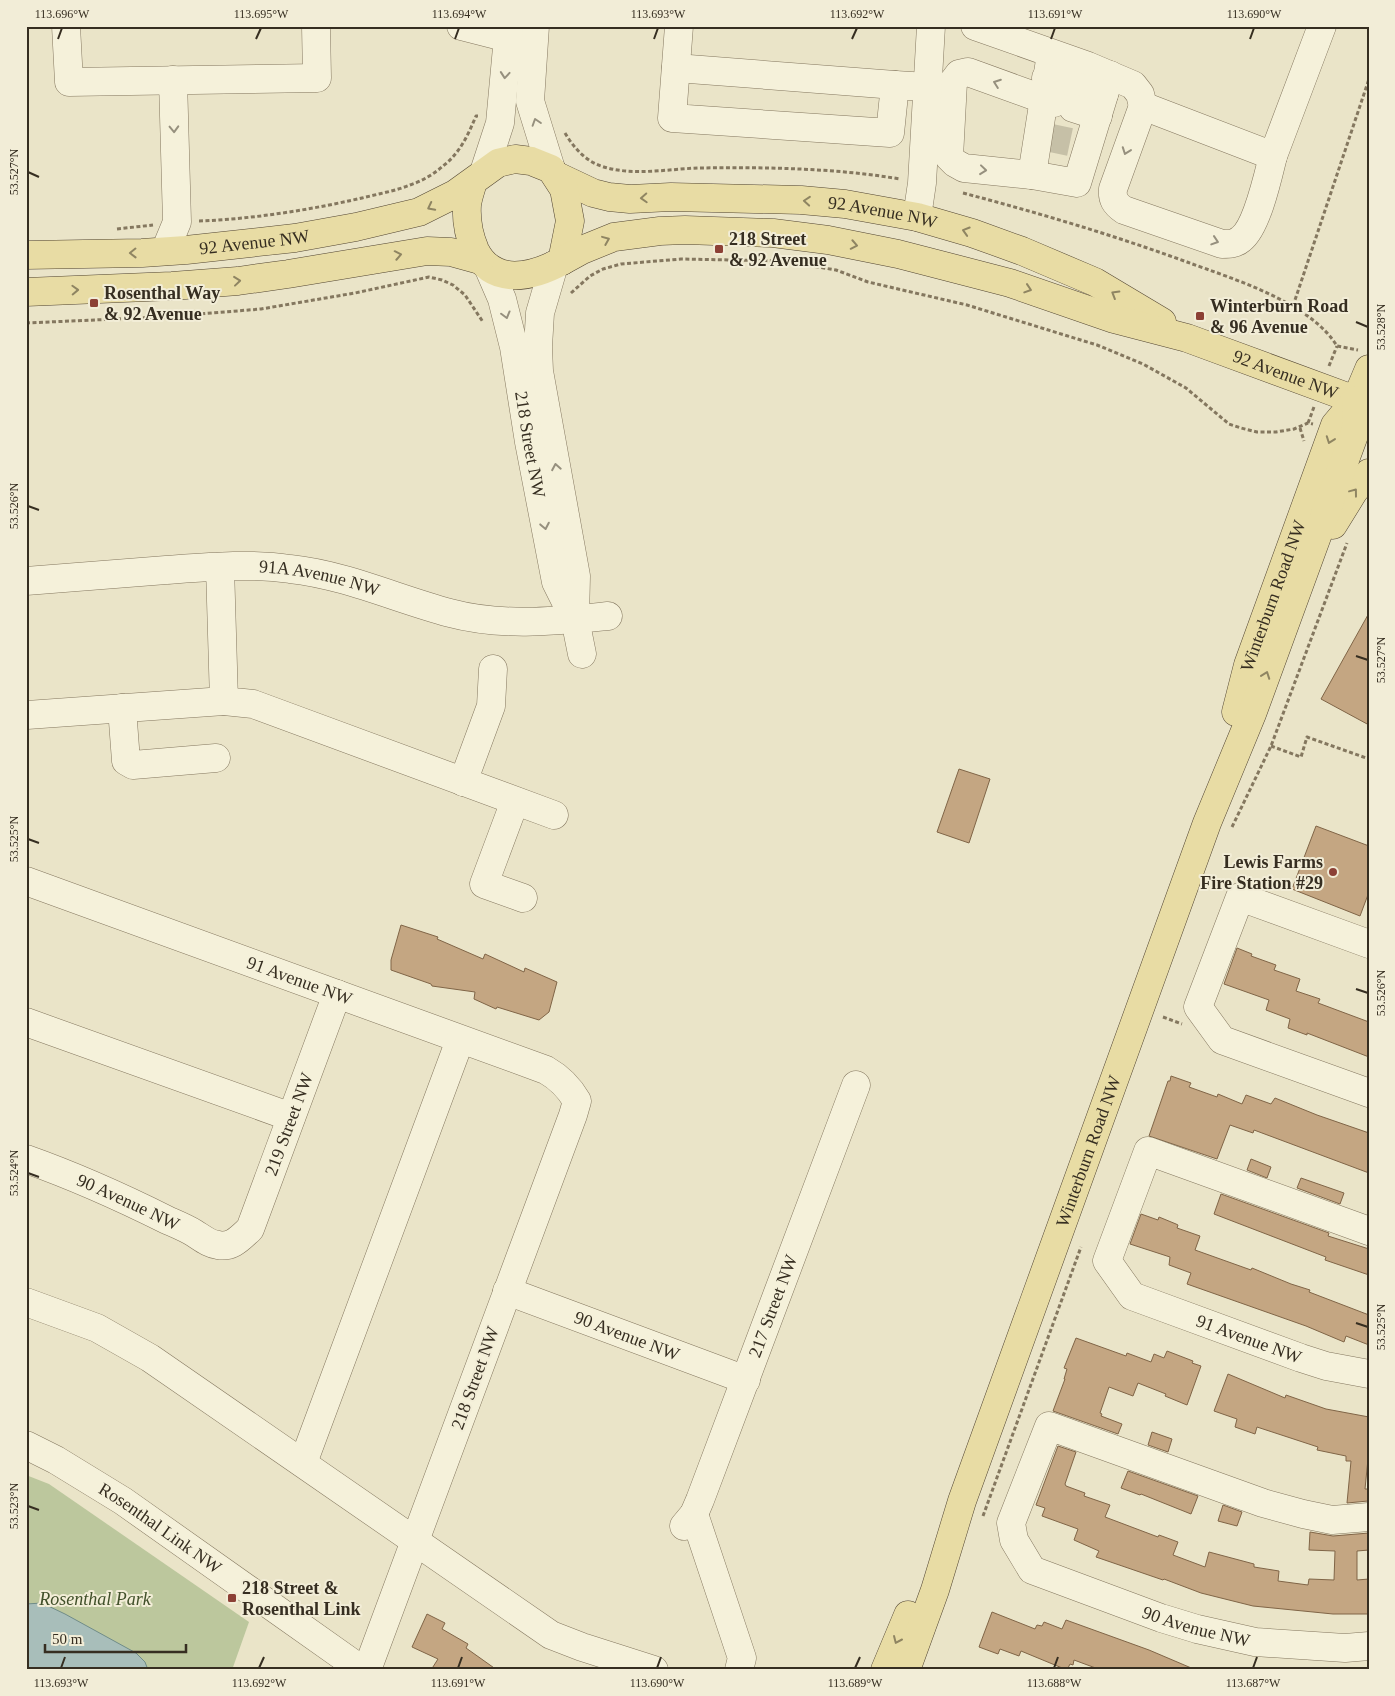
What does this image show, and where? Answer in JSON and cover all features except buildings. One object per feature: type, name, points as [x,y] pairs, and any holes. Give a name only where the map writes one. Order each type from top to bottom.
[{"type":"main road","name":"92 Avenue NW","points":[[26,255],[165,252],[295,238],[356,227],[419,212],[455,194],[498,163],[515,159],[531,161],[592,193],[610,197],[630,199],[671,196],[801,200],[853,206],[918,217],[972,233],[1022,251],[1095,282],[1187,338]]},
{"type":"main road","points":[[554,172],[564,189],[570,221],[558,263]]},
{"type":"main road","points":[[478,177],[468,204],[468,223],[470,238],[485,265]]},
{"type":"main road","name":"92 Avenue NW","points":[[26,292],[172,286],[238,281],[298,273],[427,251],[451,252],[506,275],[524,276],[541,271],[582,250],[614,237],[634,233],[685,230],[772,234],[818,239],[898,254],[1010,283],[1114,318],[1187,338],[1363,402]]},
{"type":"main road","name":"Winterburn Road NW","points":[[906,1670],[935,1590],[973,1509],[1215,801],[1252,714],[1357,426],[1363,402],[1365,359]]},
{"type":"main road","name":"Winterburn Road NW","points":[[1215,801],[1248,664],[1335,425],[1363,402]]},
{"type":"main road","points":[[1295,594],[1324,545],[1338,516],[1354,491],[1369,473]]},
{"type":"main road","name":"Winterburn Road NW","points":[[885,1670],[922,1584],[973,1509]]},
{"type":"street","points":[[66,26],[69,82],[317,78],[316,26]]},
{"type":"street","points":[[461,26],[509,32],[500,123],[478,177]]},
{"type":"street","points":[[535,26],[530,101],[554,172]]},
{"type":"street","points":[[679,26],[672,118],[890,134],[896,85]]},
{"type":"street","points":[[918,217],[922,183],[931,26]]},
{"type":"street","points":[[975,26],[1072,91]]},
{"type":"street","points":[[1072,91],[1062,140],[1077,183],[1032,175],[964,168],[949,157],[953,82],[959,74],[968,72],[1072,91],[1132,85],[1140,94],[1143,106],[1113,188],[1112,197],[1116,204],[1124,210],[1222,244],[1233,244],[1242,239],[1251,226],[1266,184],[1272,156],[1322,26]]},
{"type":"street","points":[[676,68],[928,87]]},
{"type":"street","points":[[165,252],[177,222],[172,80]]},
{"type":"street","points":[[1032,175],[1062,140],[1072,91]]},
{"type":"street","points":[[1143,106],[1272,156]]},
{"type":"street","name":"218 Street NW","points":[[558,263],[540,313],[539,371],[576,576],[575,619],[582,654]]},
{"type":"street","name":"218 Street NW","points":[[485,265],[502,299],[514,347],[528,442],[556,582],[575,619]]},
{"type":"street","points":[[220,566],[224,701]]},
{"type":"street","name":"91A Avenue NW","points":[[26,580],[220,566],[291,569],[361,584],[452,614],[486,620],[522,622],[608,616]]},
{"type":"street","points":[[463,782],[491,706],[493,669]]},
{"type":"street","points":[[27,715],[224,701],[253,704],[554,815]]},
{"type":"street","points":[[122,708],[126,761],[133,765],[216,758]]},
{"type":"street","points":[[515,801],[484,884],[523,898]]},
{"type":"street","name":"91 Avenue NW","points":[[26,881],[546,1070],[569,1088]]},
{"type":"street","points":[[1369,944],[1240,897],[1198,1007],[1222,1040],[1369,1093]]},
{"type":"street","name":"219 Street NW","points":[[229,1246],[250,1229],[337,994]]},
{"type":"street","points":[[26,1022],[291,1117]]},
{"type":"street","points":[[302,1463],[460,1040]]},
{"type":"street","name":"217 Street NW","points":[[739,1670],[742,1658],[689,1520],[746,1380],[856,1085]]},
{"type":"street","name":"218 Street NW","points":[[367,1670],[573,1115],[577,1101],[569,1088]]},
{"type":"street","name":"91 Avenue NW","points":[[1369,1231],[1148,1151],[1107,1261],[1132,1296],[1301,1358],[1326,1366],[1369,1374]]},
{"type":"street","name":"90 Avenue NW","points":[[26,1159],[57,1170],[121,1198],[193,1232],[207,1242],[229,1246]]},
{"type":"street","name":"90 Avenue NW","points":[[507,1291],[746,1380]]},
{"type":"street","points":[[26,1302],[97,1328],[150,1358],[551,1635],[654,1670]]},
{"type":"street","name":"90 Avenue NW","points":[[1353,1655],[1255,1642],[1197,1630],[1032,1570],[1014,1540],[1011,1523],[1048,1426],[1263,1503],[1332,1520],[1369,1517]]},
{"type":"street","name":"Rosenthal Link NW","points":[[26,1445],[64,1465],[123,1501],[362,1670]]},
{"type":"path","points":[[1292,306],[1369,79]]},
{"type":"path","points":[[112,229],[177,222],[228,220],[329,205],[411,185],[444,165],[465,142],[476,116],[484,118]]},
{"type":"path","points":[[565,132],[571,143],[591,162],[624,171],[699,168],[780,169],[857,173],[899,179]]},
{"type":"path","points":[[955,190],[1078,224],[1240,282],[1292,306],[1329,334],[1337,346],[1365,359]]},
{"type":"path","points":[[567,298],[579,284],[590,276],[603,269],[622,264],[681,259],[773,261],[836,270],[868,282],[967,305],[1124,356],[1143,364],[1186,388],[1229,424],[1241,428],[1258,432],[1276,432],[1294,429],[1308,423]]},
{"type":"path","points":[[26,323],[162,317],[261,309],[355,293],[429,277],[453,285],[465,295],[484,324],[489,321]]},
{"type":"path","points":[[1230,832],[1271,746],[1335,573],[1351,536]]},
{"type":"path","points":[[1271,746],[1301,756],[1308,736],[1369,759]]},
{"type":"path","points":[[1160,1026],[1166,1008]]},
{"type":"path","points":[[973,1509],[1082,1241]]},
{"type":"green space","name":"Rosenthal Park","points":[[26,1475],[49,1484],[249,1622],[232,1670],[26,1670]]},
{"type":"water","points":[[42,1603],[136,1653],[145,1662],[148,1670],[26,1670],[26,1604]]},
{"type":"tunnel","points":[[1051,138],[1070,142]]},
{"type":"place","name":"218 Street & 92 Avenue","points":[[719,249]]},
{"type":"place","name":"Rosenthal Way & 92 Avenue","points":[[94,303]]},
{"type":"place","name":"Winterburn Road & 96 Avenue","points":[[1200,316]]},
{"type":"place","name":"Lewis Farms Fire Station #29","points":[[1333,872]]},
{"type":"place","name":"218 Street & Rosenthal Link","points":[[232,1598]]}]
